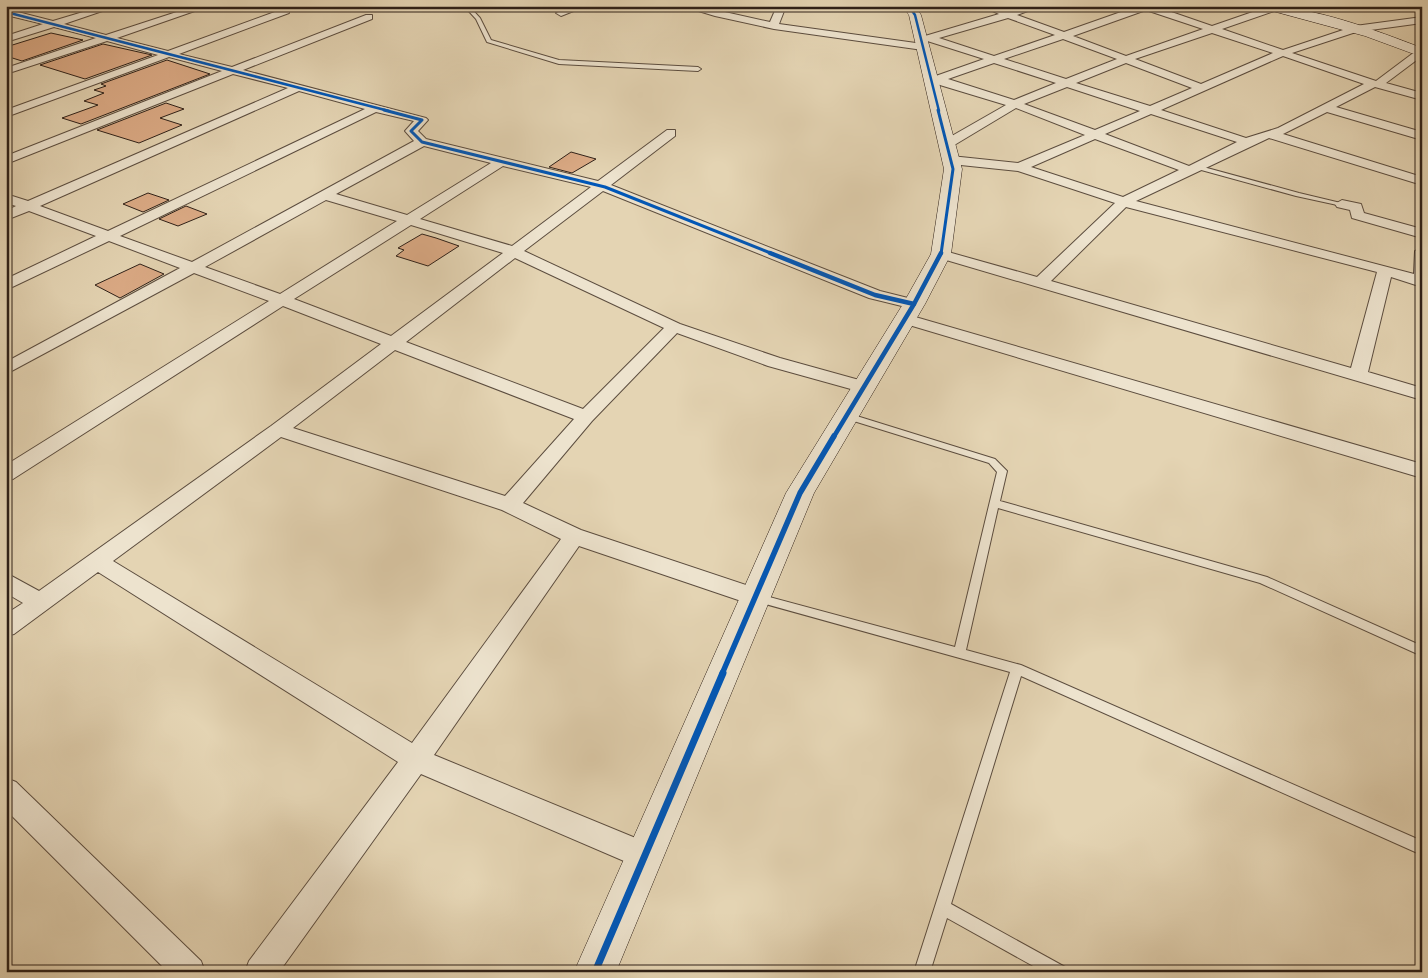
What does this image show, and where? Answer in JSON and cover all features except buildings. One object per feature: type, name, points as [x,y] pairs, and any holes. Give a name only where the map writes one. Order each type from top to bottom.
[{"type":"street","points":[[6,39],[114,6]]},
{"type":"street","points":[[6,71],[205,6]]},
{"type":"street","points":[[561,13],[582,6]]},
{"type":"street","points":[[687,6],[716,14],[864,40],[924,42],[994,60],[1248,142]]},
{"type":"street","points":[[774,25],[782,6]]},
{"type":"street","points":[[595,972],[800,493],[942,254],[953,169],[935,80],[915,15],[909,6]]},
{"type":"street","points":[[986,6],[1201,88]]},
{"type":"street","points":[[924,42],[1037,6]]},
{"type":"street","points":[[949,152],[1015,104],[1127,59],[1277,8],[1321,6]]},
{"type":"street","points":[[935,80],[1146,7],[1376,84],[1422,97]]},
{"type":"street","points":[[1277,8],[1355,29],[1422,54]]},
{"type":"street","points":[[6,114],[286,11]]},
{"type":"street","points":[[6,12],[422,120],[411,131],[422,142],[601,186],[875,295],[909,312],[1422,471]]},
{"type":"street","points":[[6,160],[370,17]]},
{"type":"street","points":[[1020,167],[1282,53],[1355,29],[1422,20]]},
{"type":"street","points":[[1040,283],[1124,202],[1248,142],[1282,131],[1380,83],[1416,56],[1422,54]]},
{"type":"street","points":[[935,80],[1015,104],[1192,168]]},
{"type":"street","points":[[6,216],[298,88]]},
{"type":"street","points":[[6,285],[376,108]]},
{"type":"street","points":[[1326,108],[1422,136]]},
{"type":"street","points":[[6,627],[278,430],[671,133]]},
{"type":"street","points":[[1269,134],[1422,181]]},
{"type":"street","points":[[6,369],[422,142]]},
{"type":"street","points":[[949,152],[1020,167],[1124,202],[1385,270],[1421,282],[1422,252]]},
{"type":"street","points":[[6,474],[284,301],[502,162]]},
{"type":"street","points":[[324,195],[513,252],[674,327],[774,362],[864,387]]},
{"type":"street","points":[[6,198],[284,301],[586,418]]},
{"type":"street","points":[[1342,204],[1356,208],[1357,215],[1373,221],[1422,234]]},
{"type":"street","points":[[942,254],[1422,394]]},
{"type":"street","points":[[1358,376],[1385,270]]},
{"type":"street","points":[[509,505],[586,418],[674,327]]},
{"type":"street","points":[[278,430],[509,505],[574,536],[756,597]]},
{"type":"street","points":[[260,972],[574,536]]},
{"type":"street","points":[[97,561],[415,759],[645,856]]},
{"type":"street","points":[[6,582],[40,602]]},
{"type":"street","points":[[6,791],[190,972]]},
{"type":"lane","points":[[466,6],[478,18],[489,41],[559,62],[698,69]]},
{"type":"lane","points":[[1192,168],[1298,195],[1342,204]]},
{"type":"lane","points":[[847,416],[992,461],[1002,470],[959,653]]},
{"type":"lane","points":[[994,503],[1263,580],[1422,651]]},
{"type":"lane","points":[[756,597],[1017,669],[1422,848]]},
{"type":"lane","points":[[922,972],[1017,669]]},
{"type":"lane","points":[[942,907],[1060,972]]},
{"type":"cycle path","points":[[595,972],[800,493],[914,304],[941,254],[953,169],[915,15],[909,6]]},
{"type":"cycle path","points":[[6,12],[422,120],[411,131],[422,142],[605,187],[875,295],[914,304]]}]
